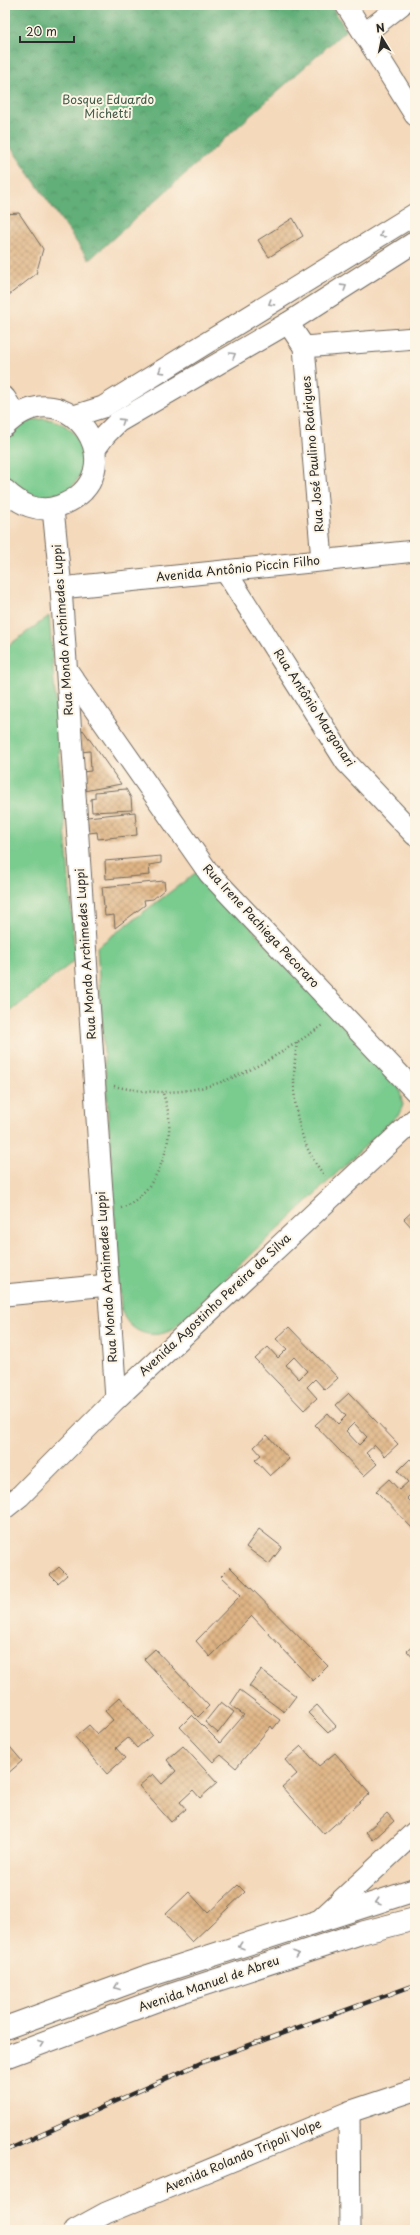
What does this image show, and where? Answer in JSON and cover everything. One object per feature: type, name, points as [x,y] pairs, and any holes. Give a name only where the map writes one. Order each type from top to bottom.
[{"type":"main road","name":"Avenida Manuel de Abreu","points":[[5,2028],[142,1978],[415,1890]]},
{"type":"main road","name":"Avenida Manuel de Abreu","points":[[5,2057],[171,1995],[361,1933],[415,1919]]},
{"type":"street","points":[[346,5],[415,115]]},
{"type":"street","points":[[364,34],[401,5]]},
{"type":"street","points":[[74,416],[103,407],[415,214]]},
{"type":"street","points":[[96,449],[106,434],[118,422],[288,323],[415,242]]},
{"type":"street","points":[[288,323],[304,347],[415,338]]},
{"type":"street","name":"Rua José Paulino Rodrigues","points":[[304,347],[322,560]]},
{"type":"street","points":[[8,497],[33,508],[53,509],[72,502],[87,488],[95,469],[96,449],[88,430],[74,416],[55,408],[35,408],[9,414]]},
{"type":"street","name":"Rua Mondo Archimedes Luppi","points":[[53,509],[67,670],[116,1399]]},
{"type":"street","name":"Avenida Antônio Piccin Filho","points":[[61,588],[226,572],[322,560],[413,554]]},
{"type":"street","name":"Rua Antônio Margonari","points":[[226,572],[346,762],[415,835]]},
{"type":"street","name":"Rua Irene Pachiega Pecoraro","points":[[67,670],[209,873],[415,1091]]},
{"type":"street","name":"Avenida Agostinho Pereira da Silva","points":[[12,1502],[116,1399],[414,1121]]},
{"type":"street","points":[[5,1294],[108,1285]]},
{"type":"street","points":[[320,1920],[415,1832]]},
{"type":"street","name":"Avenida Rolando Tripoli Volpe","points":[[75,2230],[106,2213],[349,2112],[415,2090]]},
{"type":"street","points":[[349,2112],[350,2230]]},
{"type":"path","points":[[94,1081],[139,1092],[163,1093],[194,1090],[222,1083],[248,1072],[297,1043],[342,1013]]},
{"type":"path","points":[[297,1043],[293,1069],[293,1096],[298,1122],[314,1159],[338,1191]]},
{"type":"path","points":[[103,1214],[125,1207],[143,1193],[150,1184],[163,1159],[168,1142],[169,1117],[163,1093]]},
{"type":"green space","name":"Bosque Eduardo Michetti","points":[[5,5],[331,5],[346,30],[89,260],[5,139]]},
{"type":"green space","points":[[43,419],[58,422],[71,431],[80,444],[83,459],[80,474],[71,487],[58,496],[43,499],[28,496],[15,487],[6,474],[3,459],[6,444],[15,431],[28,422]]},
{"type":"green space","points":[[49,616],[75,960],[5,1016],[5,648]]},
{"type":"green space","points":[[198,871],[399,1086],[403,1105],[399,1114],[173,1329],[165,1333],[149,1334],[135,1329],[129,1324],[124,1317],[121,1308],[97,947]]},
{"type":"building","points":[[19,213],[43,249],[36,274],[9,295],[5,294],[5,214]]},
{"type":"building","points":[[293,218],[303,236],[269,257],[258,240]]},
{"type":"building","points":[[83,730],[121,784],[84,791],[82,772],[91,771],[90,751],[81,752],[78,734]]},
{"type":"building","points":[[126,789],[131,798],[132,810],[92,812],[91,799],[95,798],[95,792]]},
{"type":"building","points":[[135,812],[137,835],[98,839],[97,832],[89,833],[87,817]]},
{"type":"building","points":[[161,856],[161,863],[149,865],[150,875],[106,879],[105,861]]},
{"type":"building","points":[[164,881],[165,889],[153,899],[144,900],[145,905],[115,928],[114,915],[105,916],[102,887]]},
{"type":"building","points":[[415,1209],[415,1231],[404,1219]]},
{"type":"building","points":[[289,1327],[338,1378],[325,1390],[315,1379],[307,1387],[317,1398],[304,1410],[255,1359],[268,1347],[278,1358],[287,1349],[276,1339]],"holes":[[[294,1357],[307,1371],[299,1379],[286,1365]]]},
{"type":"building","points":[[349,1393],[398,1444],[385,1456],[375,1445],[366,1453],[377,1464],[364,1476],[315,1425],[328,1413],[338,1424],[346,1416],[336,1405]],"holes":[[[354,1423],[367,1437],[359,1445],[346,1431]]]},
{"type":"building","points":[[267,1435],[289,1459],[270,1476],[255,1460],[261,1455],[254,1447]]},
{"type":"building","points":[[410,1459],[415,1464],[415,1490],[407,1498],[415,1506],[415,1531],[376,1491],[389,1479],[399,1490],[408,1482],[398,1471]]},
{"type":"building","points":[[259,1529],[282,1547],[269,1564],[246,1547]]},
{"type":"building","points":[[59,1567],[67,1575],[58,1583],[50,1575]]},
{"type":"building","points":[[230,1567],[328,1666],[313,1681],[252,1616],[210,1657],[196,1641],[241,1595],[221,1576]]},
{"type":"building","points":[[415,1644],[415,1660],[407,1651]]},
{"type":"building","points":[[155,1649],[209,1706],[198,1717],[144,1659]]},
{"type":"building","points":[[261,1670],[296,1696],[284,1712],[249,1686]]},
{"type":"building","points":[[240,1690],[280,1720],[273,1729],[271,1726],[236,1768],[221,1755],[213,1762],[180,1727],[192,1715],[220,1743],[244,1715],[230,1705]]},
{"type":"building","points":[[120,1697],[152,1735],[137,1748],[128,1738],[116,1748],[125,1758],[107,1774],[75,1737],[89,1725],[97,1734],[113,1720],[105,1711]]},
{"type":"building","points":[[221,1702],[234,1712],[218,1733],[205,1722]]},
{"type":"building","points":[[317,1705],[336,1726],[328,1733],[308,1713]]},
{"type":"building","points":[[5,1741],[22,1761],[5,1776]]},
{"type":"building","points":[[183,1746],[217,1783],[200,1798],[193,1790],[180,1802],[186,1809],[171,1822],[139,1786],[153,1774],[162,1784],[176,1771],[167,1760]]},
{"type":"building","points":[[301,1746],[319,1766],[335,1753],[370,1793],[324,1834],[282,1787],[297,1774],[285,1760]]},
{"type":"building","points":[[387,1813],[394,1821],[373,1840],[366,1832]]},
{"type":"building","points":[[238,1885],[245,1892],[192,1942],[166,1914],[189,1892],[208,1913]]},
{"type":"railway","points":[[5,2151],[203,2062],[415,1985]]}]
